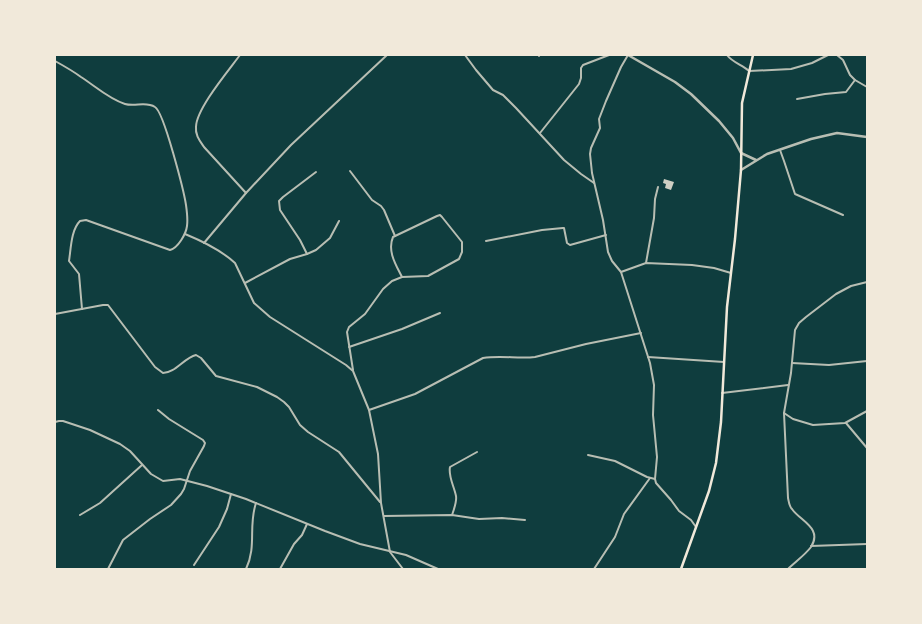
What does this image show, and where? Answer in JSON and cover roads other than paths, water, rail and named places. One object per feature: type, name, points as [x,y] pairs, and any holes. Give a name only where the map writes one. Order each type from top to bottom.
[{"type":"main road","points":[[681,569],[709,491],[714,472],[721,422],[727,307],[741,170],[742,103],[753,55]]},
{"type":"street","points":[[240,55],[198,116],[196,128],[198,139],[204,147],[246,193]]},
{"type":"street","points":[[204,242],[246,193],[316,120],[387,55]]},
{"type":"street","points":[[465,55],[493,90],[503,95],[564,160],[594,183]]},
{"type":"street","points":[[540,133],[579,84],[581,78],[581,68],[583,65],[609,55]]},
{"type":"street","points":[[696,527],[691,520],[679,511],[656,483],[657,457],[653,415],[653,376],[621,272],[612,261],[608,252],[606,235],[590,161],[591,148],[600,128],[600,119],[606,100],[628,55],[675,82],[691,94],[733,138],[742,153],[756,160]]},
{"type":"street","points":[[727,55],[749,71],[791,69],[812,63],[828,55]]},
{"type":"street","points":[[837,55],[843,60],[850,75],[855,80],[867,87]]},
{"type":"street","points":[[55,61],[118,101],[131,105],[150,105],[159,110],[184,194],[187,215],[185,234],[175,248],[170,250],[86,220],[80,221],[75,227],[73,234],[69,261],[79,274],[82,309]]},
{"type":"street","points":[[797,99],[846,92],[855,80]]},
{"type":"street","points":[[741,170],[756,160],[779,149],[832,133],[843,133],[867,137]]},
{"type":"street","points":[[779,149],[795,194],[843,216]]},
{"type":"street","points":[[350,171],[372,200],[384,210],[395,236]]},
{"type":"street","points":[[307,254],[300,240],[285,218],[279,205],[279,201],[316,172]]},
{"type":"street","points":[[646,263],[658,187]]},
{"type":"street","points":[[402,277],[392,259],[392,237],[440,215],[462,242],[463,247],[459,259],[422,277],[397,278],[388,284],[365,314],[349,327],[347,332],[353,371],[369,410],[378,454],[381,503],[390,552],[403,569]]},
{"type":"street","points":[[245,283],[290,258],[307,254],[325,243],[330,238],[339,221]]},
{"type":"street","points":[[486,241],[542,230],[563,228],[567,243],[570,245],[606,235]]},
{"type":"street","points":[[185,234],[204,242],[230,258],[235,263],[254,303],[270,317],[346,365],[353,371]]},
{"type":"street","points":[[621,272],[646,263],[692,265],[714,268],[731,273]]},
{"type":"street","points":[[788,569],[811,546],[814,533],[811,526],[792,510],[788,498],[784,413],[792,363],[794,336],[799,323],[836,294],[851,286],[867,282]]},
{"type":"street","points":[[55,314],[106,305],[111,307],[155,367],[163,373],[168,372],[196,355],[201,358],[216,376],[257,387],[276,397],[289,407],[300,425],[338,452],[381,503]]},
{"type":"street","points":[[349,347],[402,329],[440,313]]},
{"type":"street","points":[[369,410],[415,394],[483,358],[494,356],[535,357],[586,344],[641,333]]},
{"type":"street","points":[[648,357],[724,362]]},
{"type":"street","points":[[792,363],[829,365],[867,361]]},
{"type":"street","points":[[722,393],[788,385]]},
{"type":"street","points":[[108,569],[123,540],[171,505],[184,489],[186,480],[205,443],[203,440],[158,410]]},
{"type":"street","points":[[784,413],[793,419],[813,425],[846,423],[867,411]]},
{"type":"street","points":[[55,422],[59,420],[64,421],[90,430],[112,440],[130,451],[151,474],[163,481],[180,479],[207,486],[256,503],[360,544],[406,555],[438,569]]},
{"type":"street","points":[[846,423],[867,448]]},
{"type":"street","points":[[452,515],[456,504],[456,496],[450,466],[477,452]]},
{"type":"street","points":[[588,455],[615,461],[655,479]]},
{"type":"street","points":[[80,515],[100,503],[142,465]]},
{"type":"street","points":[[594,569],[614,538],[624,514],[650,478]]},
{"type":"street","points":[[194,565],[206,544],[219,527],[227,509],[231,494]]},
{"type":"street","points":[[246,569],[252,555],[253,510],[256,503]]},
{"type":"street","points":[[384,516],[452,515],[525,520]]},
{"type":"street","points":[[280,569],[294,544],[302,535],[307,524]]},
{"type":"street","points":[[811,546],[867,544]]}]
